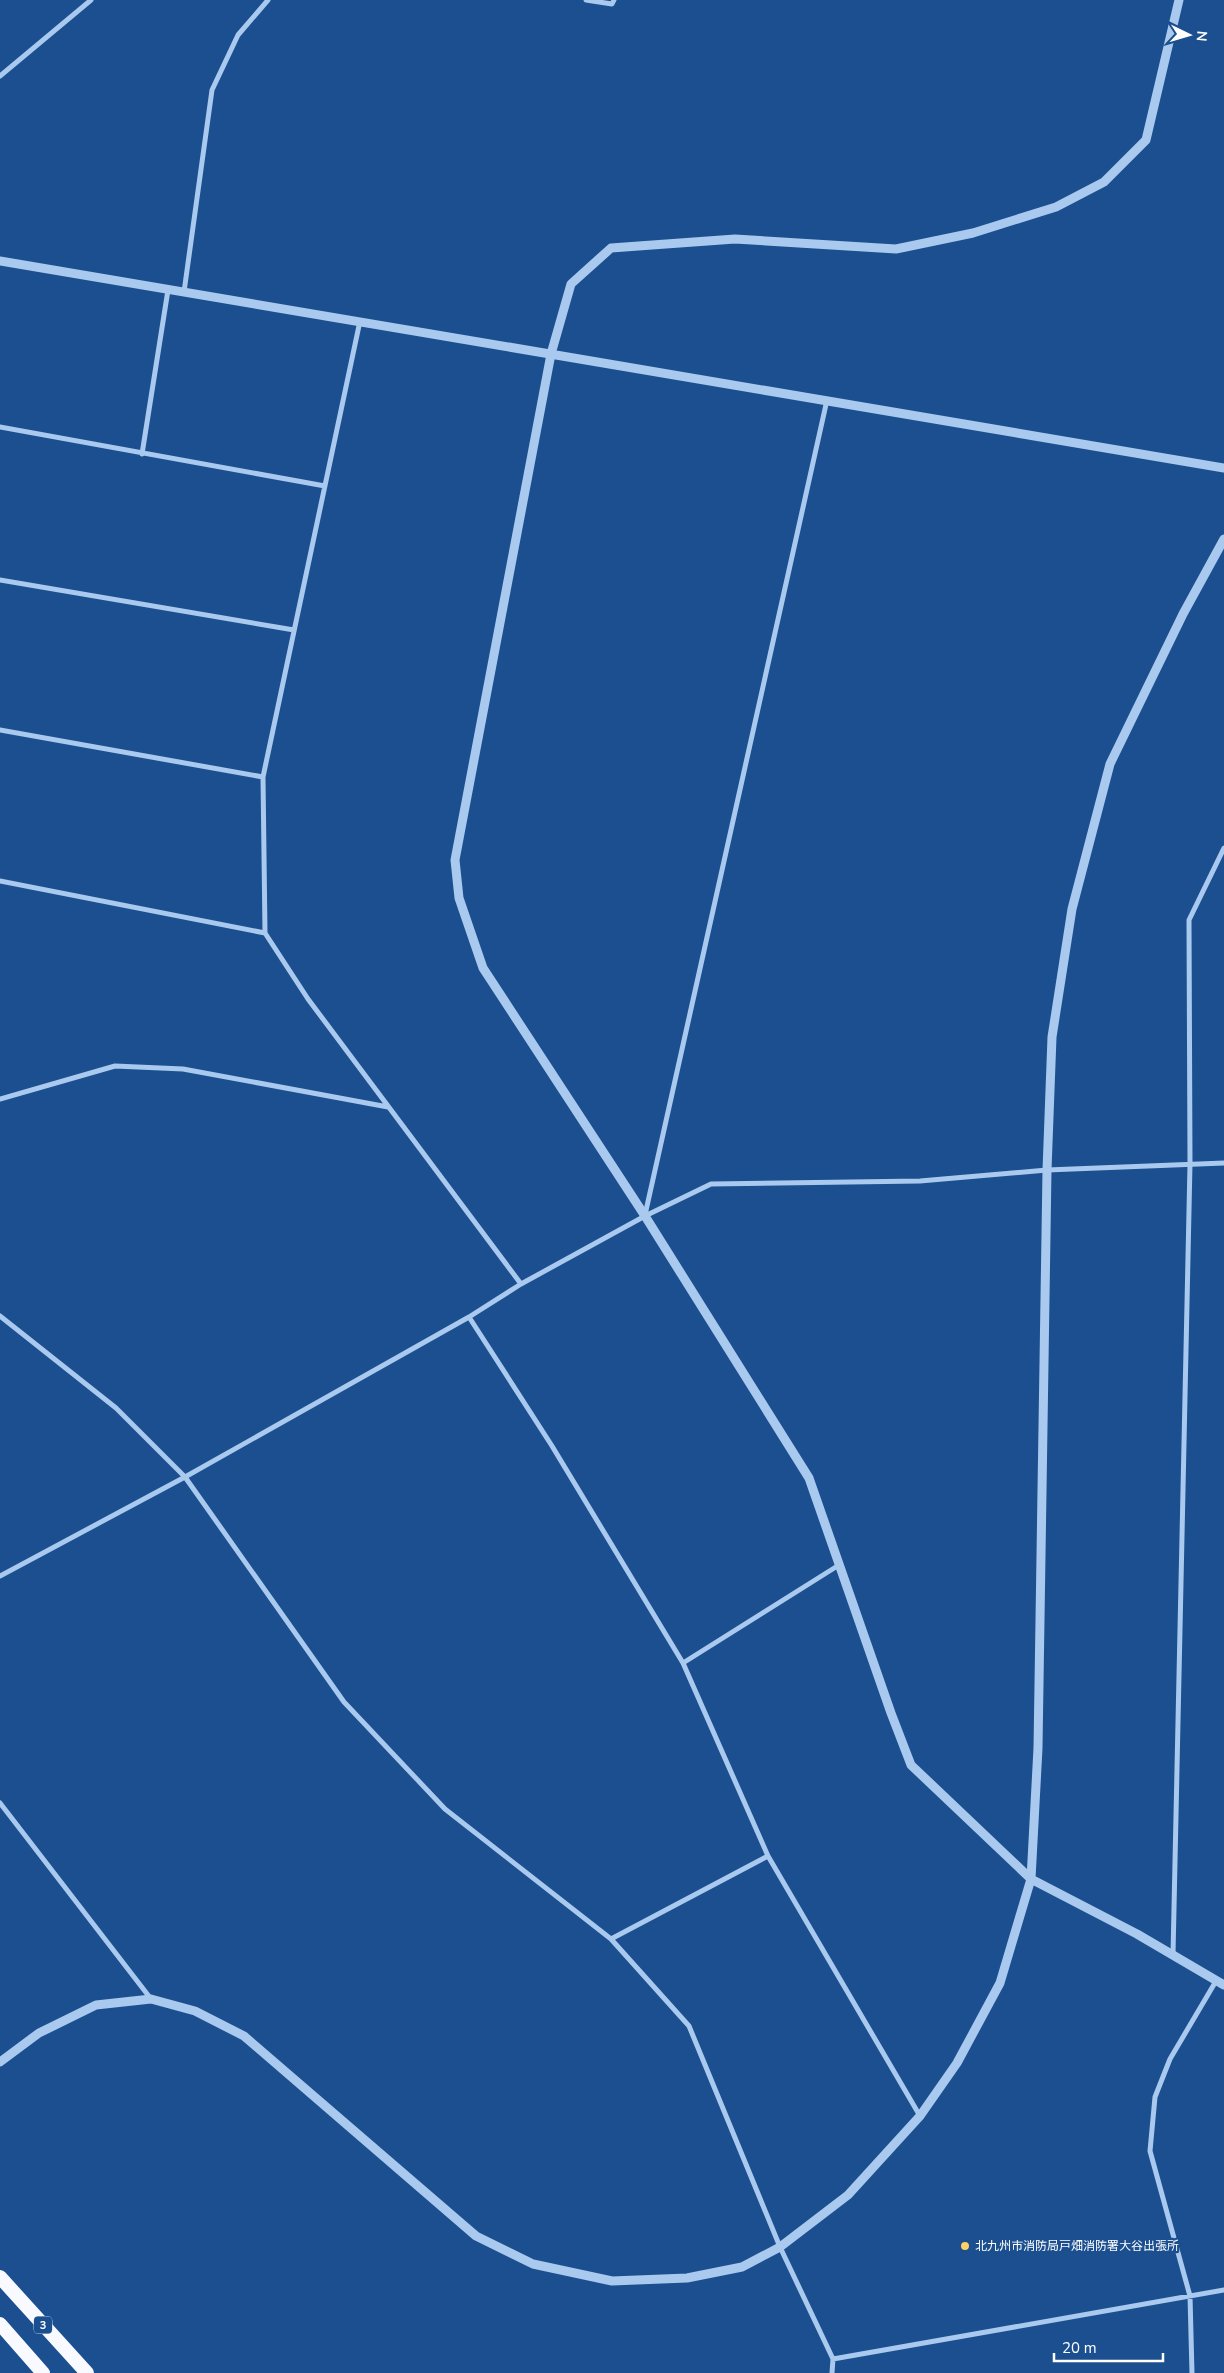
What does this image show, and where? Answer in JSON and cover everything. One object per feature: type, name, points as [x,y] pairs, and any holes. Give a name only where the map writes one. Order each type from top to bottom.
[{"type":"highway","name":"3","points":[[0,2277],[86,2373]]},
{"type":"highway","points":[[0,2324],[44,2373]]},
{"type":"street","points":[[0,76],[91,0]]},
{"type":"street","points":[[184,292],[212,90],[238,35],[268,0]]},
{"type":"street","points":[[586,0],[612,4],[614,0]]},
{"type":"street","points":[[1179,0],[1146,140],[1104,182],[1056,207],[973,232],[896,249],[736,238],[612,248],[571,284],[551,354],[455,860],[459,898],[483,968],[644,1216],[809,1478],[891,1713],[911,1764],[1031,1879],[1137,1934],[1220,1983],[1170,2060],[1155,2097],[1150,2151],[1190,2296],[1192,2373]]},
{"type":"street","points":[[0,261],[1224,468]]},
{"type":"street","points":[[142,454],[168,290]]},
{"type":"street","points":[[360,321],[263,777],[265,933],[308,999],[521,1284]]},
{"type":"street","points":[[644,1216],[828,400]]},
{"type":"street","points":[[0,427],[325,486]]},
{"type":"street","points":[[0,2062],[38,2033],[96,2006],[151,1999],[195,2011],[244,2036],[476,2236],[533,2264],[612,2281],[688,2278],[742,2267],[780,2248],[848,2195],[920,2116],[958,2063],[1000,1983],[1031,1879],[1038,1748],[1047,1170],[1054,1027],[1072,909],[1110,764],[1183,614],[1224,539]]},
{"type":"street","points":[[0,580],[294,630]]},
{"type":"street","points":[[0,730],[263,777]]},
{"type":"street","points":[[1173,1956],[1190,1164],[1189,920],[1224,848]]},
{"type":"street","points":[[0,881],[265,933]]},
{"type":"street","points":[[0,1099],[115,1066],[183,1069],[389,1108]]},
{"type":"street","points":[[0,1576],[185,1477],[469,1317],[521,1284],[644,1216],[711,1184],[920,1181],[1047,1170],[1224,1163]]},
{"type":"street","points":[[0,1316],[116,1408],[185,1477],[344,1702],[444,1809],[611,1939],[689,2026],[780,2248],[833,2359],[832,2373]]},
{"type":"street","points":[[469,1317],[552,1446],[683,1663],[768,1856],[920,2116]]},
{"type":"street","points":[[683,1663],[840,1564]]},
{"type":"street","points":[[0,1803],[151,1999]]},
{"type":"street","points":[[611,1939],[768,1856]]},
{"type":"street","points":[[833,2359],[1224,2290]]},
{"type":"place","name":"北九州市消防局戸畑消防署大谷出張所","points":[[965,2246]]}]
